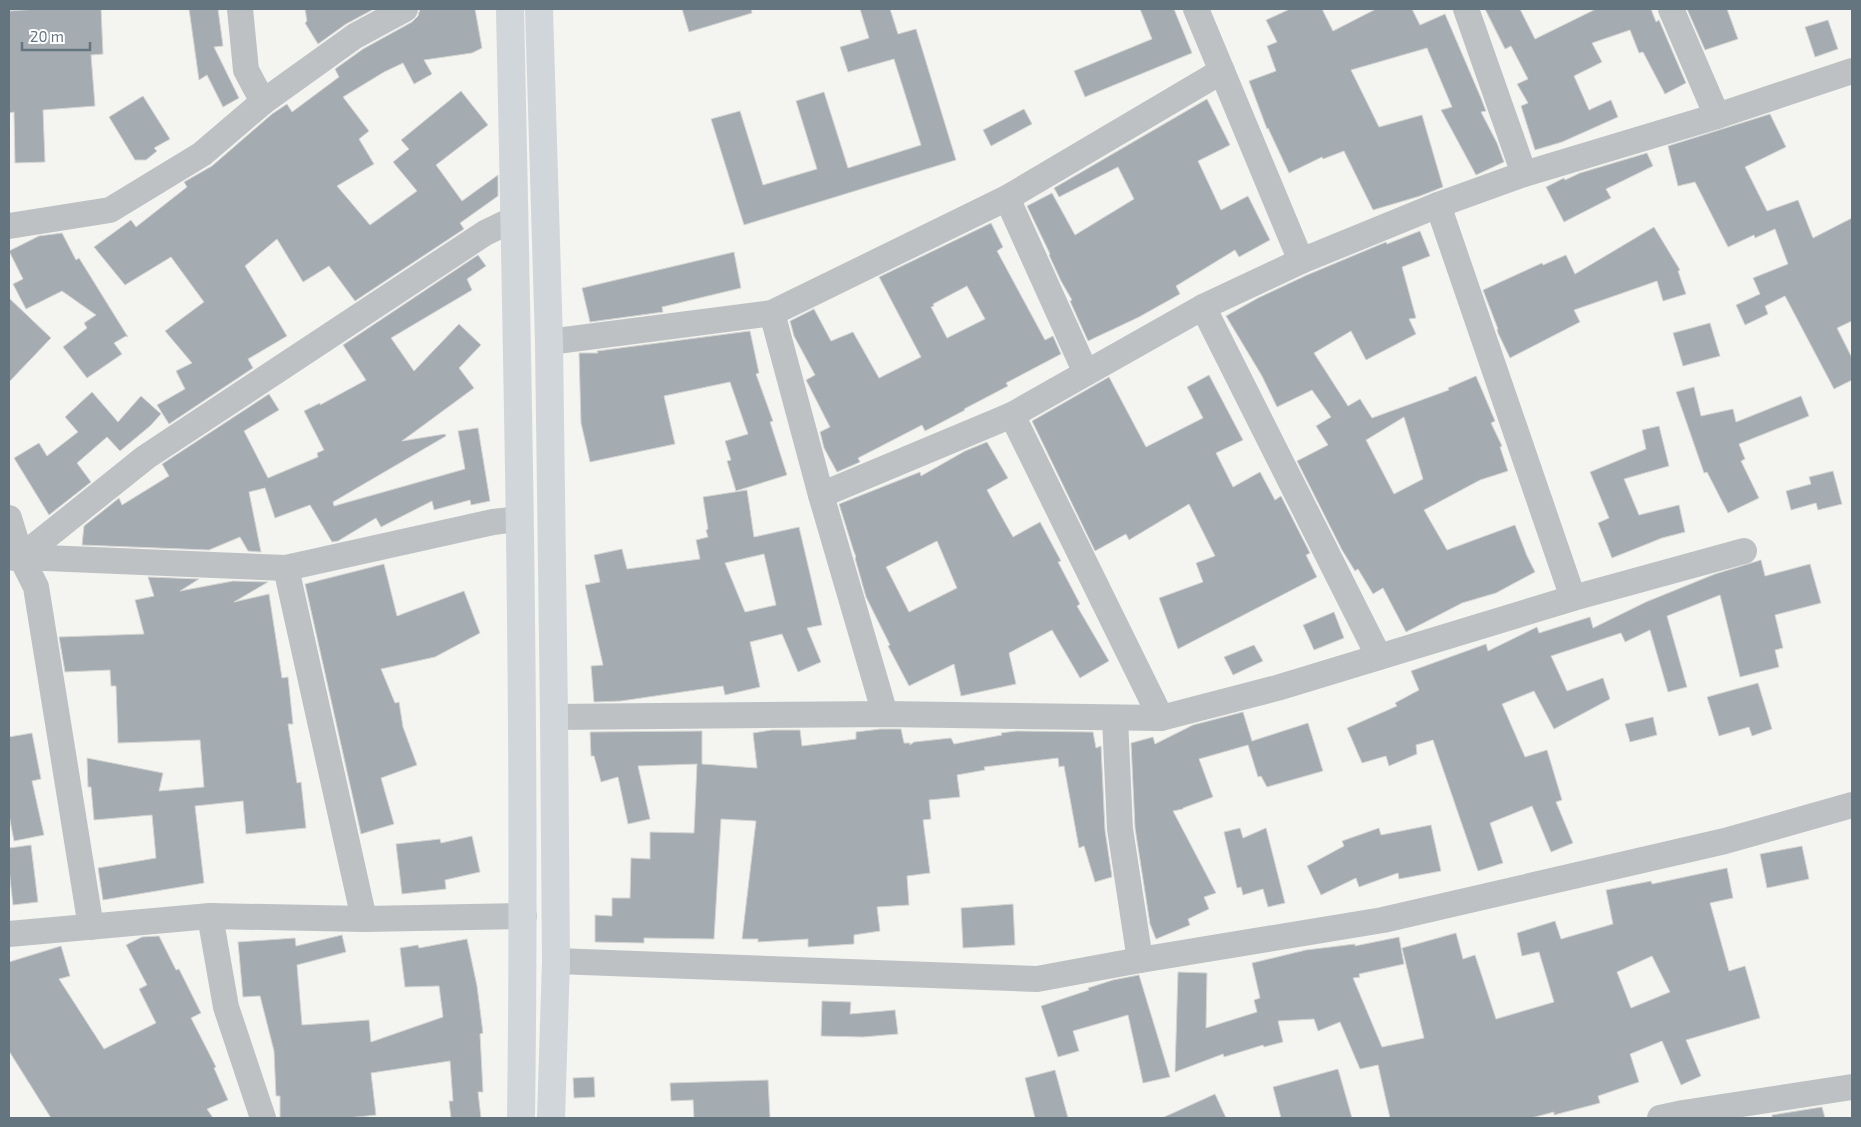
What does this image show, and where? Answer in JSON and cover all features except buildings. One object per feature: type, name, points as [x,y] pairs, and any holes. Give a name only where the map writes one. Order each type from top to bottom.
[{"type":"main road","points":[[510,9],[520,518],[524,916],[521,1118]]},
{"type":"main road","points":[[539,9],[549,342],[554,716],[556,961],[550,1118]]},
{"type":"main road","points":[[512,117],[542,116]]},
{"type":"street","points":[[240,9],[246,70],[263,102]]},
{"type":"street","points":[[9,226],[110,210],[202,154],[263,102],[355,36],[404,9]]},
{"type":"street","points":[[1196,9],[1301,261]]},
{"type":"street","points":[[1466,9],[1524,174]]},
{"type":"street","points":[[1671,9],[1717,116]]},
{"type":"street","points":[[549,342],[772,313],[1007,198],[1222,70]]},
{"type":"street","points":[[821,495],[1012,415],[1203,307],[1301,261],[1524,174],[1717,116],[1852,71]]},
{"type":"street","points":[[1007,198],[1086,373]]},
{"type":"street","points":[[1438,206],[1573,598]]},
{"type":"street","points":[[15,558],[146,457],[485,233],[514,219]]},
{"type":"street","points":[[1203,307],[1379,657]]},
{"type":"street","points":[[772,313],[821,495],[885,714]]},
{"type":"street","points":[[1012,415],[1161,718]]},
{"type":"street","points":[[9,518],[15,558],[36,587],[91,927]]},
{"type":"street","points":[[15,558],[286,568],[483,524],[520,518]]},
{"type":"street","points":[[554,716],[885,714],[1161,718],[1277,688],[1573,598],[1744,551]]},
{"type":"street","points":[[286,568],[364,919]]},
{"type":"street","points":[[1115,718],[1120,829],[1140,960]]},
{"type":"street","points":[[556,961],[1037,979],[1383,920],[1725,841],[1852,805]]},
{"type":"street","points":[[9,934],[210,916],[364,919],[524,916]]},
{"type":"street","points":[[210,916],[226,1007],[263,1118]]},
{"type":"street","points":[[1676,1117],[1852,1088]]}]
